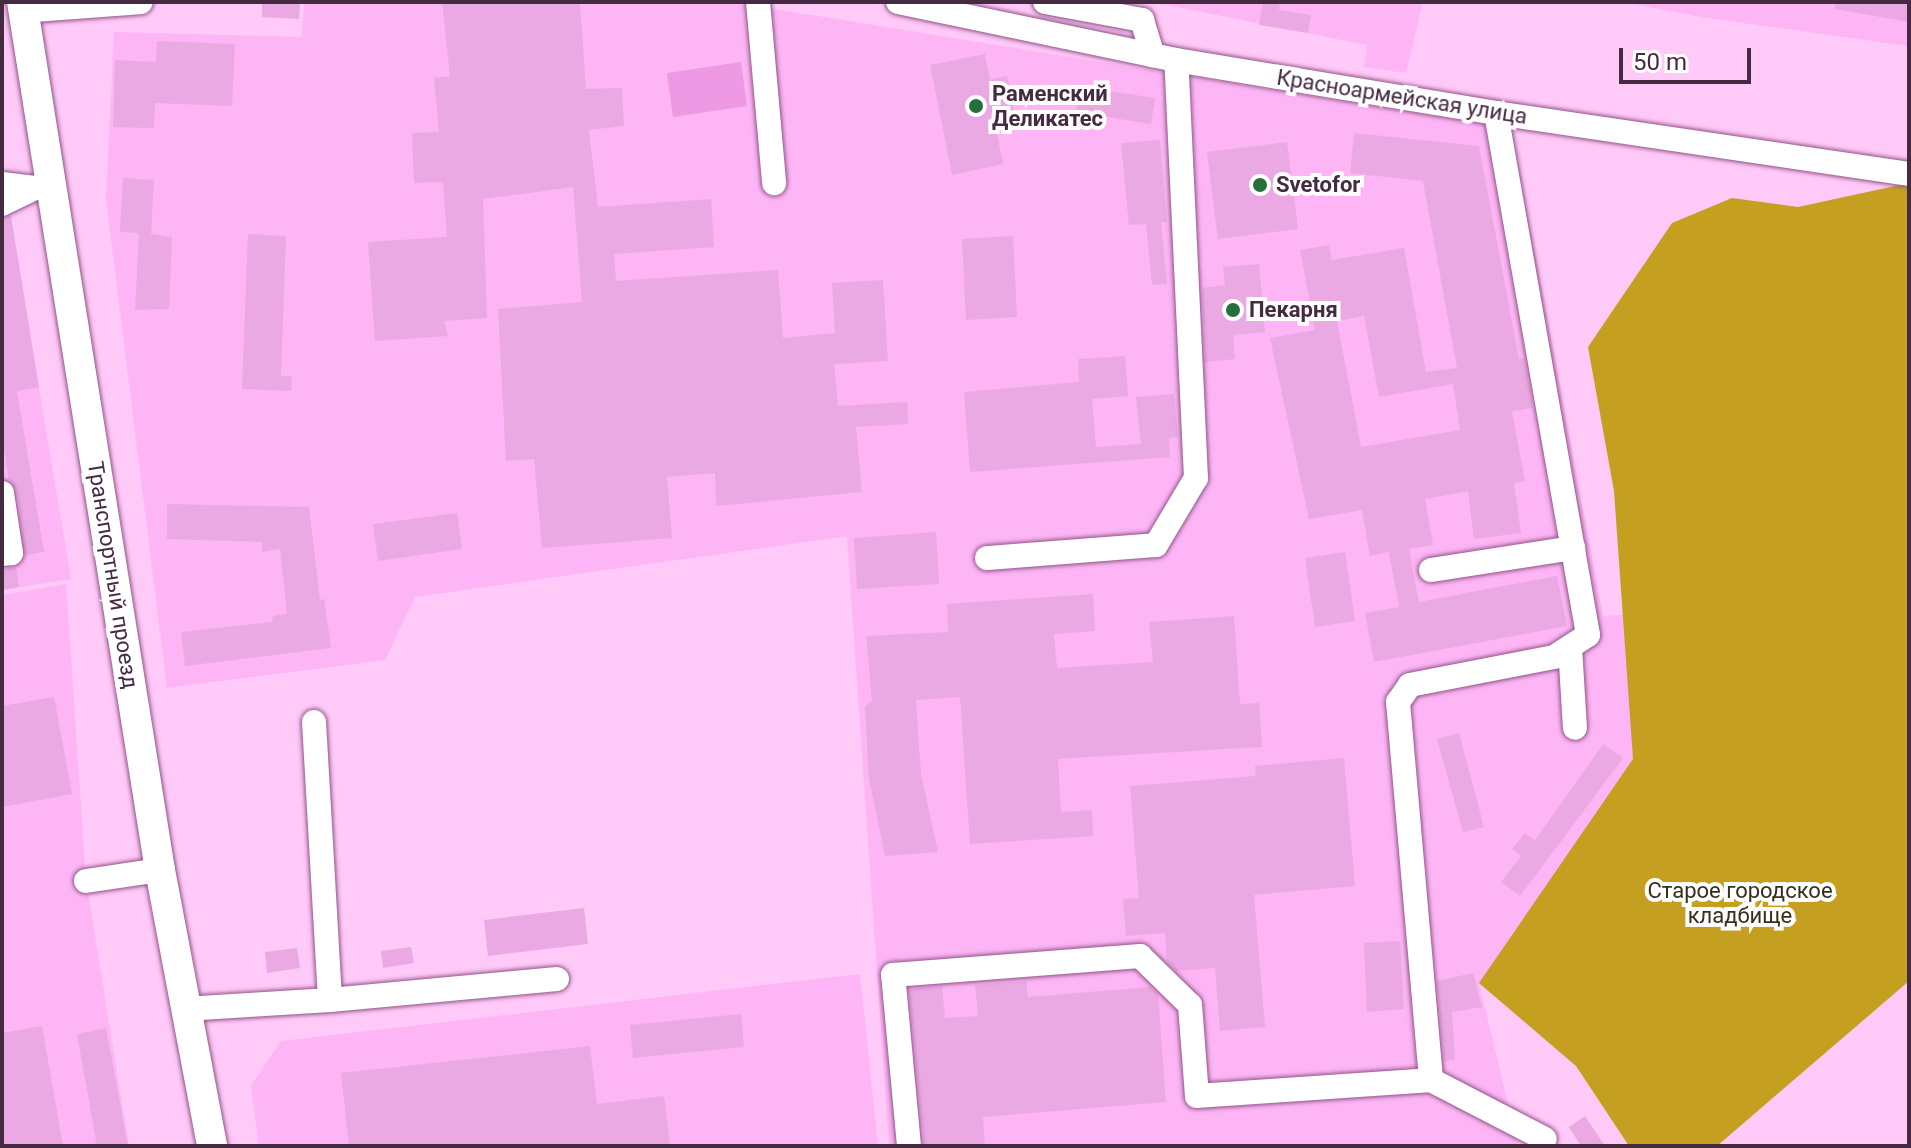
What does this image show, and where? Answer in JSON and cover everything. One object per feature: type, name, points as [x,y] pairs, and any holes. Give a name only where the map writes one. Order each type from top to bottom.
[{"type":"main road","name":"Транспортный проезд","points":[[22,6],[43,187],[184,1009],[212,1146]]},
{"type":"street","points":[[22,6],[141,2]]},
{"type":"street","points":[[758,2],[774,183]]},
{"type":"street","name":"Красноармейская улица","points":[[902,2],[1165,58],[1496,113],[1909,174]]},
{"type":"street","points":[[987,558],[1156,545],[1196,478],[1165,58],[1142,20],[1045,2]]},
{"type":"street","points":[[1431,1080],[1398,702],[1410,685],[1554,657],[1588,635],[1496,113]]},
{"type":"street","points":[[2,184],[43,187]]},
{"type":"street","points":[[2,204],[43,187]]},
{"type":"street","points":[[2,493],[11,553],[2,554]]},
{"type":"street","points":[[1431,570],[1573,548]]},
{"type":"street","points":[[1570,647],[1575,728]]},
{"type":"street","points":[[314,722],[330,1000]]},
{"type":"street","points":[[86,881],[160,870]]},
{"type":"street","points":[[909,1146],[893,975],[1140,956],[1190,1005],[1197,1096],[1431,1080],[1545,1139]]},
{"type":"street","points":[[184,1009],[330,1000],[557,979]]},
{"type":"shaded area","points":[[304,2],[732,2],[1512,129],[1603,616],[1680,612],[1693,711],[1490,977],[1479,983],[1518,1146],[889,1146],[847,536],[415,597],[385,660],[167,688],[106,199],[114,32],[302,37]]},
{"type":"shaded area","points":[[1153,2],[1423,2],[1406,73],[1364,67],[1367,45]]},
{"type":"shaded area","points":[[1624,2],[1909,2],[1909,46],[1701,17]]},
{"type":"shaded area","points":[[741,62],[747,106],[673,117],[667,73]]},
{"type":"shaded area","points":[[2,168],[71,579],[2,590]]},
{"type":"shaded area","points":[[66,584],[86,881],[129,1146],[2,1146],[2,595]]},
{"type":"shaded area","points":[[860,974],[878,1146],[259,1146],[251,1086],[281,1041]]},
{"type":"green space","name":"Старое городское кладбище","points":[[1909,183],[1909,981],[1717,1146],[1629,1146],[1576,1066],[1479,983],[1633,759],[1614,491],[1588,347],[1672,223],[1732,198],[1798,207]]},
{"type":"building","points":[[262,2],[300,2],[299,19],[262,17]]},
{"type":"building","points":[[442,2],[580,2],[586,89],[622,88],[624,126],[589,130],[598,207],[711,199],[714,247],[614,254],[616,281],[778,270],[783,338],[835,333],[832,283],[883,280],[888,361],[834,364],[838,406],[907,402],[908,424],[856,427],[862,492],[716,506],[715,473],[667,477],[672,538],[542,548],[534,459],[506,461],[498,309],[582,302],[573,187],[483,199],[487,318],[444,321],[448,336],[375,341],[368,242],[447,237],[443,182],[414,183],[412,133],[439,132],[434,78],[450,76]]},
{"type":"building","points":[[1263,2],[1280,2],[1279,10],[1311,15],[1308,33],[1259,25]]},
{"type":"building","points":[[1836,2],[1909,2],[1909,22],[1835,9]]},
{"type":"building","points":[[157,41],[235,44],[232,106],[155,103],[154,128],[113,127],[115,60],[156,62]]},
{"type":"building","points":[[985,54],[990,80],[1007,76],[1015,115],[994,119],[1003,164],[952,175],[930,65]]},
{"type":"building","points":[[1080,87],[1155,98],[1151,124],[1076,112]]},
{"type":"building","points":[[1354,133],[1479,146],[1519,359],[1524,359],[1533,408],[1512,411],[1525,481],[1514,483],[1521,533],[1474,539],[1468,491],[1425,499],[1433,545],[1409,549],[1419,602],[1557,576],[1567,626],[1374,662],[1365,613],[1399,607],[1389,552],[1370,556],[1362,510],[1309,519],[1270,338],[1315,330],[1300,250],[1329,245],[1332,260],[1404,248],[1426,372],[1457,368],[1423,181],[1350,173]],"holes":[[[1364,316],[1379,397],[1453,384],[1460,430],[1361,447],[1337,321]]]},
{"type":"building","points":[[1160,140],[1167,222],[1161,222],[1167,284],[1152,285],[1146,224],[1129,225],[1121,143]]},
{"type":"building","points":[[1287,142],[1298,229],[1218,239],[1207,152]]},
{"type":"building","points":[[123,178],[154,180],[151,234],[172,237],[169,309],[135,310],[139,233],[120,232]]},
{"type":"building","points":[[11,216],[39,387],[17,391],[44,552],[25,555],[17,491],[9,480],[2,436],[2,219]]},
{"type":"building","points":[[248,234],[286,236],[281,376],[292,376],[291,391],[242,389]]},
{"type":"building","points":[[1013,236],[1017,317],[966,320],[962,239]]},
{"type":"building","name":"Пекарня","points":[[1259,264],[1265,332],[1233,335],[1235,359],[1205,362],[1202,288],[1225,285],[1223,267]]},
{"type":"building","points":[[1125,356],[1128,396],[1092,399],[1096,447],[1141,444],[1136,397],[1174,394],[1178,437],[1169,438],[1170,457],[970,472],[964,392],[1079,382],[1078,359]]},
{"type":"building","points":[[167,504],[309,507],[320,600],[324,599],[331,648],[185,666],[181,632],[272,622],[273,616],[287,614],[280,549],[262,552],[262,542],[167,539]]},
{"type":"building","points":[[457,513],[462,549],[378,561],[373,524]]},
{"type":"building","points":[[936,532],[939,584],[857,589],[854,538]]},
{"type":"building","points":[[1345,552],[1355,621],[1315,627],[1305,558]]},
{"type":"building","points":[[16,567],[19,587],[2,590],[2,569]]},
{"type":"building","points":[[1093,594],[1095,631],[1054,634],[1057,668],[1153,662],[1149,622],[1234,616],[1240,704],[1259,703],[1262,747],[1058,759],[1061,812],[1092,810],[1093,836],[970,844],[960,697],[916,700],[921,774],[938,852],[885,856],[869,778],[865,707],[872,700],[866,636],[948,632],[947,604]]},
{"type":"building","points":[[54,697],[72,794],[2,807],[2,706]]},
{"type":"building","points":[[1459,733],[1484,827],[1463,832],[1437,739]]},
{"type":"building","points":[[1603,744],[1623,758],[1520,896],[1501,882],[1521,856],[1512,849],[1525,833],[1535,840]]},
{"type":"building","points":[[1344,758],[1355,886],[1254,895],[1265,1027],[1220,1031],[1215,968],[1176,971],[1167,962],[1165,933],[1126,936],[1123,899],[1139,898],[1130,786],[1256,776],[1255,766]]},
{"type":"building","points":[[584,908],[588,944],[488,956],[484,920]]},
{"type":"building","points":[[1400,941],[1404,1009],[1367,1012],[1364,943]]},
{"type":"building","points":[[411,947],[414,963],[383,968],[381,951]]},
{"type":"building","points":[[297,948],[300,968],[267,973],[265,952]]},
{"type":"building","points":[[1473,973],[1482,1007],[1452,1012],[1455,1060],[1444,1061],[1437,981]]},
{"type":"building","points":[[1026,981],[1028,997],[1150,987],[1158,994],[1166,1102],[983,1117],[985,1146],[924,1146],[909,989],[942,986],[945,1018],[978,1016],[975,985]]},
{"type":"building","points":[[741,1014],[744,1047],[633,1058],[630,1025]]},
{"type":"building","points":[[42,1026],[63,1146],[2,1146],[2,1033]]},
{"type":"building","points":[[106,1028],[128,1146],[97,1146],[77,1034]]},
{"type":"building","points":[[590,1046],[597,1104],[664,1096],[670,1146],[349,1146],[341,1073]]},
{"type":"building","points":[[1585,1116],[1605,1146],[1581,1146],[1569,1127]]},
{"type":"place","name":"Раменский Деликатес","points":[[976,106]]},
{"type":"place","name":"Svetofor","points":[[1260,185]]},
{"type":"place","name":"Пекарня","points":[[1233,310]]}]
